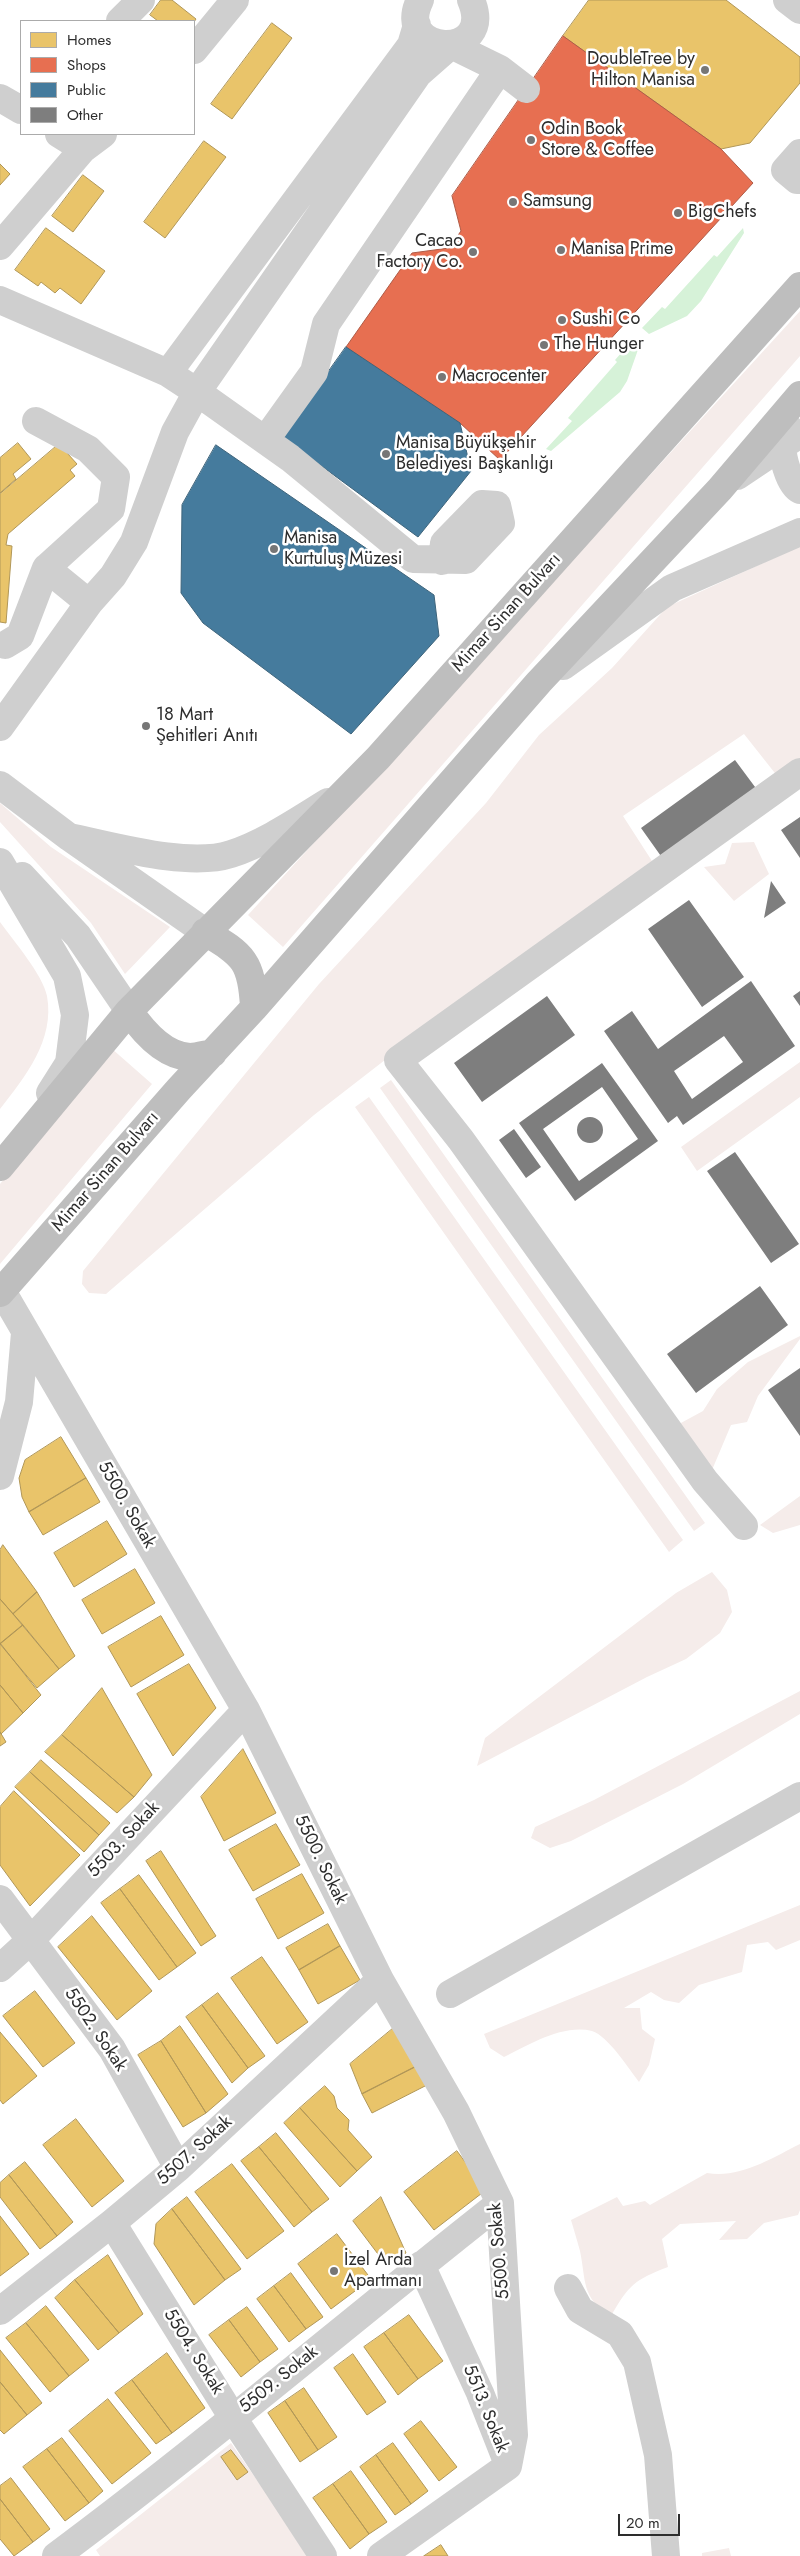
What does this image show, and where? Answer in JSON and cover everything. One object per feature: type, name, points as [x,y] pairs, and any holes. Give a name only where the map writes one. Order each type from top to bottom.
[{"type":"highway","name":"Mimar Sinan Bulvarı","points":[[205,932],[346,790],[800,286]]},
{"type":"highway","points":[[129,1011],[142,1030],[169,1050],[189,1057],[213,1053],[539,682],[720,489],[800,395]]},
{"type":"highway","points":[[6,1161],[129,1011],[205,932],[229,946],[246,962],[253,981],[254,1008]]},
{"type":"highway","name":"Mimar Sinan Bulvarı","points":[[1,1292],[213,1053]]},
{"type":"street","points":[[121,20],[141,0]]},
{"type":"street","points":[[195,49],[235,0]]},
{"type":"street","points":[[0,726],[89,603],[113,576],[134,542],[175,432],[197,392],[418,74],[451,45],[468,36],[473,28],[474,9],[471,0]]},
{"type":"street","points":[[787,0],[800,10]]},
{"type":"street","points":[[417,9],[427,39],[442,46],[451,45],[500,69],[526,89]]},
{"type":"street","points":[[168,373],[411,45],[417,9]]},
{"type":"street","points":[[473,28],[500,69]]},
{"type":"street","points":[[266,439],[314,372],[335,330],[500,69]]},
{"type":"street","points":[[0,98],[20,109]]},
{"type":"street","points":[[0,246],[93,142],[63,135]]},
{"type":"street","points":[[800,153],[785,170],[797,180],[800,180]]},
{"type":"street","points":[[0,300],[168,373],[266,439],[413,559],[442,561]]},
{"type":"street","points":[[800,404],[791,439],[790,480],[800,490]]},
{"type":"street","points":[[5,645],[20,636],[46,568],[111,508],[116,478],[88,449],[36,421]]},
{"type":"street","points":[[720,489],[791,439]]},
{"type":"street","points":[[539,682],[672,588],[800,532]]},
{"type":"street","points":[[46,568],[89,603]]},
{"type":"street","points":[[744,1526],[705,1481],[461,1140],[398,1060],[800,772]]},
{"type":"street","points":[[0,786],[69,837],[205,932]]},
{"type":"street","points":[[69,837],[182,859],[230,854],[283,830],[346,790]]},
{"type":"street","points":[[0,853],[78,936],[129,1011]]},
{"type":"street","points":[[0,862],[67,976],[75,1015],[69,1063],[6,1161]]},
{"type":"street","name":"5500. Sokak","points":[[1,1292],[246,1710],[380,1980],[456,2112],[500,2203],[514,2435],[508,2466]]},
{"type":"street","points":[[0,1476],[19,1402],[25,1333]]},
{"type":"street","name":"5503. Sokak","points":[[0,1968],[31,1940],[246,1710]]},
{"type":"street","points":[[450,1994],[800,1796]]},
{"type":"street","name":"5502. Sokak","points":[[0,1899],[112,2049],[178,2168]]},
{"type":"street","name":"5507. Sokak","points":[[0,2311],[112,2223],[178,2168],[380,1980]]},
{"type":"street","name":"5509. Sokak","points":[[56,2556],[139,2494],[421,2264],[500,2203]]},
{"type":"street","name":"5504. Sokak","points":[[112,2223],[233,2418],[323,2556]]},
{"type":"street","name":"5513. Sokak","points":[[381,2556],[508,2466],[480,2393],[421,2264]]},
{"type":"street","points":[[568,2288],[580,2310],[620,2334],[637,2362],[658,2455],[666,2556]]},
{"type":"shaded area","points":[[743,228],[744,233],[701,301],[687,316],[649,334],[642,328],[662,307],[665,309],[714,255],[717,257]]},
{"type":"shaded area","points":[[800,311],[800,356],[283,947],[248,915]]},
{"type":"shaded area","points":[[634,338],[640,344],[627,381],[620,392],[551,451],[546,449],[572,421],[568,418],[617,362],[615,360]]},
{"type":"shaded area","points":[[800,546],[800,760],[778,777],[744,734],[623,816],[652,861],[443,1015],[314,1115],[106,1294],[89,1293],[82,1284],[83,1271],[319,984],[486,803],[539,735],[612,668],[667,607]]},
{"type":"shaded area","points":[[0,803],[51,847],[170,927],[125,974],[91,923],[0,822]]},
{"type":"shaded area","points":[[754,842],[769,874],[734,901],[704,867],[725,864],[732,843]]},
{"type":"shaded area","points":[[0,922],[40,978],[47,996],[48,1012],[47,1028],[36,1057],[0,1109]]},
{"type":"shaded area","points":[[111,1048],[152,1084],[0,1264],[0,1184]]},
{"type":"shaded area","points":[[800,1062],[800,1097],[697,1171],[681,1147]]},
{"type":"shaded area","points":[[391,1080],[705,1523],[694,1531],[380,1088]]},
{"type":"shaded area","points":[[369,1097],[683,1540],[669,1552],[355,1107]]},
{"type":"shaded area","points":[[800,1336],[800,1339],[758,1396],[747,1422],[731,1425],[712,1470],[679,1424],[703,1411],[717,1389],[748,1362]]},
{"type":"shaded area","points":[[800,1496],[800,1525],[773,1533],[760,1525]]},
{"type":"shaded area","points":[[712,1572],[727,1590],[732,1612],[720,1633],[686,1659],[647,1677],[477,1766],[485,1738],[676,1593]]},
{"type":"shaded area","points":[[800,1691],[800,1714],[683,1784],[571,1841],[550,1848],[531,1838],[535,1827],[594,1800]]},
{"type":"shaded area","points":[[800,1905],[800,1940],[776,1950],[768,1942],[747,1945],[742,1972],[699,1985],[679,2003],[664,2000],[651,1992],[624,2008],[640,2008],[642,2029],[655,2039],[649,2065],[639,2082],[605,2039],[592,2031],[569,2030],[558,2033],[504,2057],[490,2048],[484,2034]]},
{"type":"shaded area","points":[[800,2144],[800,2210],[798,2215],[764,2223],[747,2239],[719,2240],[736,2221],[680,2224],[662,2239],[668,2267],[640,2280],[628,2290],[611,2316],[594,2303],[586,2288],[580,2251],[571,2220],[617,2197],[623,2206],[645,2201],[650,2205],[707,2173],[731,2173],[743,2170],[767,2161]]},
{"type":"shaded area","points":[[231,2443],[310,2556],[100,2556],[96,2550]]},
{"type":"shaded area","points":[[729,2548],[731,2556],[702,2556],[702,2553]]},
{"type":"building: Homes","points":[[161,0],[172,0],[196,19],[157,20],[150,15]]},
{"type":"building: Homes","name":"DoubleTree by Hilton Manisa","points":[[589,0],[726,0],[800,57],[800,83],[750,143],[721,149],[563,36]]},
{"type":"building: Homes","points":[[272,23],[292,38],[232,119],[211,104]]},
{"type":"building: Homes","points":[[204,141],[226,157],[165,238],[144,222]]},
{"type":"building: Homes","points":[[0,164],[10,174],[0,185]]},
{"type":"building: Homes","points":[[83,175],[104,191],[73,232],[52,216]]},
{"type":"building: Homes","points":[[46,228],[105,271],[81,304],[60,288],[55,293],[41,282],[38,286],[15,270]]},
{"type":"building: Homes","points":[[18,443],[31,459],[13,474],[16,479],[0,493],[0,458]]},
{"type":"building: Homes","points":[[59,444],[77,464],[70,470],[75,476],[8,534],[6,545],[12,546],[6,623],[0,622],[0,494]]},
{"type":"building: Homes","points":[[61,1437],[86,1478],[29,1512],[22,1497],[19,1478],[25,1460]]},
{"type":"building: Homes","points":[[86,1478],[100,1502],[43,1535],[29,1512]]},
{"type":"building: Homes","points":[[107,1521],[127,1554],[74,1587],[54,1553]]},
{"type":"building: Homes","points":[[3,1545],[37,1592],[13,1614],[0,1599],[0,1550]]},
{"type":"building: Homes","points":[[135,1569],[155,1603],[102,1634],[82,1600]]},
{"type":"building: Homes","points":[[37,1592],[75,1656],[59,1669],[13,1614]]},
{"type":"building: Homes","points":[[0,1599],[23,1625],[0,1644]]},
{"type":"building: Homes","points":[[161,1616],[184,1655],[131,1687],[108,1647]]},
{"type":"building: Homes","points":[[23,1625],[59,1669],[37,1688],[0,1644]]},
{"type":"building: Homes","points":[[0,1643],[41,1695],[23,1713],[0,1685]]},
{"type":"building: Homes","points":[[189,1664],[216,1708],[173,1756],[137,1694]]},
{"type":"building: Homes","points":[[0,1685],[23,1713],[1,1734],[0,1732]]},
{"type":"building: Homes","points":[[102,1688],[152,1775],[134,1797],[62,1735]]},
{"type":"building: Homes","points":[[0,1732],[6,1742],[0,1746]]},
{"type":"building: Homes","points":[[62,1735],[134,1797],[117,1813],[45,1752]]},
{"type":"building: Homes","points":[[243,1749],[276,1813],[224,1841],[201,1797]]},
{"type":"building: Homes","points":[[41,1760],[110,1823],[99,1835],[30,1772]]},
{"type":"building: Homes","points":[[30,1772],[99,1835],[84,1852],[15,1787]]},
{"type":"building: Homes","points":[[14,1791],[80,1855],[30,1906],[0,1865],[0,1807]]},
{"type":"building: Homes","points":[[276,1824],[300,1865],[253,1891],[229,1850]]},
{"type":"building: Homes","points":[[161,1851],[216,1936],[201,1946],[146,1861]]},
{"type":"building: Homes","points":[[302,1874],[324,1913],[278,1939],[256,1899]]},
{"type":"building: Homes","points":[[139,1875],[196,1953],[177,1967],[120,1889]]},
{"type":"building: Homes","points":[[120,1889],[177,1967],[159,1980],[101,1903]]},
{"type":"building: Homes","points":[[92,1916],[152,1991],[117,2020],[58,1947]]},
{"type":"building: Homes","points":[[328,1924],[340,1946],[299,1970],[286,1948]]},
{"type":"building: Homes","points":[[340,1946],[360,1980],[318,2004],[299,1970]]},
{"type":"building: Homes","points":[[262,1957],[308,2022],[277,2044],[231,1978]]},
{"type":"building: Homes","points":[[35,1991],[75,2043],[43,2067],[3,2016]]},
{"type":"building: Homes","points":[[218,1993],[265,2056],[248,2068],[202,2005]]},
{"type":"building: Homes","points":[[202,2005],[248,2068],[232,2083],[186,2017]]},
{"type":"building: Homes","points":[[180,2026],[228,2094],[206,2113],[161,2041]]},
{"type":"building: Homes","points":[[396,2026],[417,2066],[362,2094],[350,2064]]},
{"type":"building: Homes","points":[[0,2032],[37,2076],[3,2104],[0,2100]]},
{"type":"building: Homes","points":[[161,2041],[206,2113],[183,2127],[138,2055]]},
{"type":"building: Homes","points":[[417,2066],[427,2085],[372,2113],[362,2094]]},
{"type":"building: Homes","points":[[325,2086],[334,2096],[337,2108],[349,2120],[348,2130],[372,2157],[357,2171],[300,2108]]},
{"type":"building: Homes","points":[[300,2108],[357,2171],[340,2187],[284,2123]]},
{"type":"building: Homes","points":[[76,2119],[124,2181],[92,2207],[43,2145]]},
{"type":"building: Homes","points":[[276,2133],[329,2199],[312,2212],[259,2147]]},
{"type":"building: Homes","points":[[259,2147],[312,2212],[294,2227],[241,2161]]},
{"type":"building: Homes","points":[[457,2151],[486,2190],[434,2230],[404,2192]]},
{"type":"building: Homes","points":[[25,2162],[73,2222],[57,2236],[9,2175]]},
{"type":"building: Homes","points":[[232,2164],[284,2231],[247,2259],[195,2192]]},
{"type":"building: Homes","points":[[9,2175],[57,2236],[40,2249],[0,2197],[0,2183]]},
{"type":"building: Homes","points":[[187,2197],[241,2269],[225,2280],[172,2209]]},
{"type":"building: Homes","points":[[381,2197],[406,2253],[387,2266],[353,2221]]},
{"type":"building: Homes","points":[[172,2209],[225,2280],[194,2305],[154,2244],[156,2224]]},
{"type":"building: Homes","points":[[0,2216],[29,2254],[0,2276]]},
{"type":"building: Homes","name":"İzel Arda Apartmanı","points":[[337,2234],[371,2279],[331,2309],[298,2264]]},
{"type":"building: Homes","points":[[108,2255],[143,2314],[119,2333],[75,2280]]},
{"type":"building: Homes","points":[[291,2273],[323,2317],[306,2329],[274,2286]]},
{"type":"building: Homes","points":[[75,2280],[119,2333],[98,2350],[55,2298]]},
{"type":"building: Homes","points":[[274,2286],[306,2329],[289,2342],[257,2299]]},
{"type":"building: Homes","points":[[46,2306],[89,2360],[69,2376],[26,2323]]},
{"type":"building: Homes","points":[[247,2307],[278,2349],[260,2362],[229,2320]]},
{"type":"building: Homes","points":[[409,2315],[443,2361],[418,2379],[384,2333]]},
{"type":"building: Homes","points":[[229,2320],[260,2362],[241,2377],[209,2335]]},
{"type":"building: Homes","points":[[26,2323],[69,2376],[50,2392],[6,2338]]},
{"type":"building: Homes","points":[[384,2333],[418,2379],[398,2395],[364,2347]]},
{"type":"building: Homes","points":[[0,2350],[42,2403],[27,2415],[0,2382]]},
{"type":"building: Homes","points":[[167,2353],[205,2408],[172,2433],[132,2380]]},
{"type":"building: Homes","points":[[353,2354],[386,2402],[367,2415],[334,2368]]},
{"type":"building: Homes","points":[[132,2380],[172,2433],[156,2444],[115,2393]]},
{"type":"building: Homes","points":[[0,2382],[27,2415],[4,2434],[0,2430]]},
{"type":"building: Homes","points":[[304,2388],[337,2437],[318,2450],[285,2401]]},
{"type":"building: Homes","points":[[108,2399],[151,2453],[112,2484],[69,2431]]},
{"type":"building: Homes","points":[[285,2401],[318,2450],[300,2462],[268,2413]]},
{"type":"building: Homes","points":[[421,2421],[457,2467],[439,2481],[404,2434]]},
{"type":"building: Homes","points":[[62,2438],[103,2491],[89,2503],[47,2449]]},
{"type":"building: Homes","points":[[393,2443],[428,2491],[411,2504],[376,2455]]},
{"type":"building: Homes","points":[[47,2449],[89,2503],[65,2521],[23,2467]]},
{"type":"building: Homes","points":[[231,2450],[248,2472],[237,2480],[221,2457]]},
{"type":"building: Homes","points":[[376,2455],[411,2504],[395,2515],[360,2467]]},
{"type":"building: Homes","points":[[351,2471],[387,2522],[369,2534],[333,2484]]},
{"type":"building: Homes","points":[[11,2478],[50,2529],[33,2542],[0,2499],[0,2486]]},
{"type":"building: Homes","points":[[333,2484],[369,2534],[350,2549],[313,2498]]},
{"type":"building: Homes","points":[[0,2499],[33,2542],[14,2556],[0,2539]]},
{"type":"building: Homes","points":[[441,2545],[448,2556],[424,2556]]},
{"type":"building: Shops","name":"Manisa Prime","points":[[563,36],[721,149],[753,183],[500,460],[460,423],[346,347],[412,253],[449,248],[461,231],[452,196]]},
{"type":"building: Public","name":"Manisa Büyükşehir Belediyesi Başkanlığı","points":[[346,347],[460,423],[471,471],[418,537],[282,437]]},
{"type":"building: Public","name":"Manisa Kurtuluş Müzesi","points":[[216,445],[434,595],[439,636],[351,734],[203,623],[181,593],[182,505]]},
{"type":"building: Other","points":[[735,760],[758,791],[663,859],[641,828]]},
{"type":"building: Other","points":[[800,817],[800,858],[781,830]]},
{"type":"building: Other","points":[[771,881],[786,903],[764,918]]},
{"type":"building: Other","points":[[689,900],[744,977],[702,1007],[648,929]]},
{"type":"building: Other","points":[[751,981],[795,1046],[683,1125],[677,1116],[668,1123],[604,1031],[632,1011],[658,1049]],"holes":[[[724,1036],[743,1062],[692,1099],[674,1071]]]},
{"type":"building: Other","points":[[800,991],[800,1006],[793,996]]},
{"type":"building: Other","points":[[547,996],[575,1035],[482,1102],[454,1063]]},
{"type":"building: Other","points":[[602,1063],[658,1141],[575,1201],[519,1123]],"holes":[[[602,1087],[638,1139],[579,1181],[543,1129]]]},
{"type":"building: Other","points":[[590,1117],[599,1121],[603,1130],[599,1139],[590,1143],[581,1139],[577,1130],[581,1121]]},
{"type":"building: Other","points":[[514,1129],[541,1167],[526,1178],[499,1140]]},
{"type":"building: Other","points":[[735,1152],[799,1244],[771,1263],[707,1171]]},
{"type":"building: Other","points":[[760,1286],[788,1325],[696,1393],[667,1354]]},
{"type":"building: Other","points":[[800,1368],[800,1436],[768,1390]]},
{"type":"place","name":"DoubleTree by Hilton Manisa","points":[[705,70]]},
{"type":"place","name":"Odin Book Store & Coffee","points":[[531,140]]},
{"type":"place","name":"Samsung","points":[[513,202]]},
{"type":"place","name":"BigChefs","points":[[678,213]]},
{"type":"place","name":"Manisa Prime","points":[[561,250]]},
{"type":"place","name":"Cacao Factory Co.","points":[[473,252]]},
{"type":"place","name":"Sushi Co","points":[[562,320]]},
{"type":"place","name":"The Hunger","points":[[544,345]]},
{"type":"place","name":"Macrocenter","points":[[442,377]]},
{"type":"place","name":"Manisa Büyükşehir Belediyesi Başkanlığı","points":[[386,454]]},
{"type":"place","name":"Manisa Kurtuluş Müzesi","points":[[274,549]]},
{"type":"place","name":"18 Mart Şehitleri Anıtı","points":[[146,726]]},
{"type":"place","name":"İzel Arda Apartmanı","points":[[334,2271]]}]
